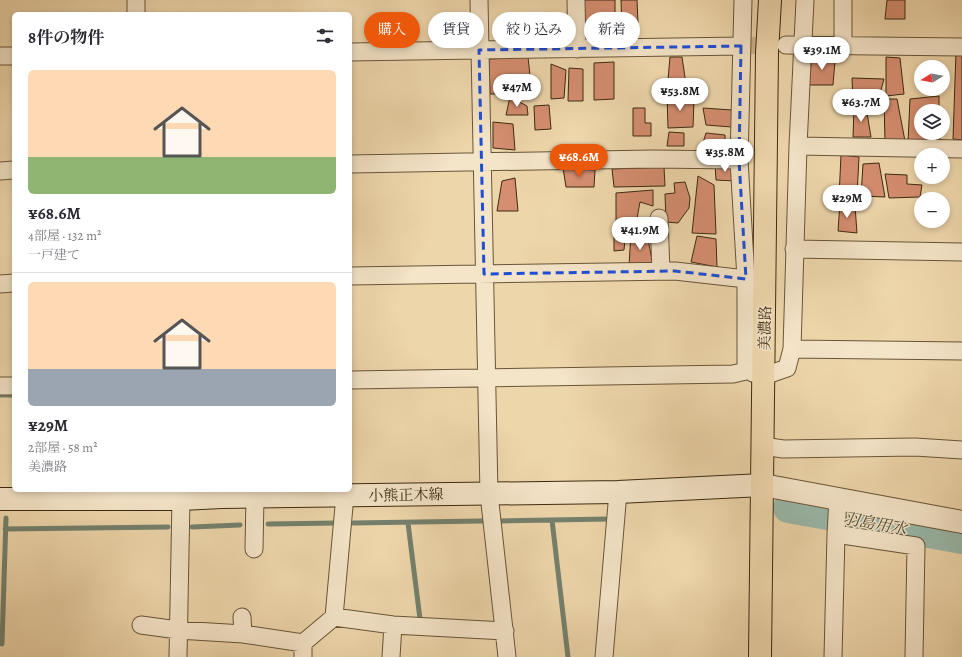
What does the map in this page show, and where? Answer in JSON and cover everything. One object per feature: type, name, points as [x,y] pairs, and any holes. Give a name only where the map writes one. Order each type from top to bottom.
[{"type":"main road","name":"美濃路","points":[[760,657],[763,446],[755,374],[770,0]]},
{"type":"main road","name":"小熊正木線","points":[[0,499],[144,494],[182,499],[346,495],[618,492],[763,485],[962,522]]},
{"type":"street","points":[[136,0],[136,12]]},
{"type":"street","points":[[479,0],[489,494],[507,657]]},
{"type":"street","points":[[576,0],[576,49]]},
{"type":"street","points":[[743,0],[739,160],[746,279],[755,374]]},
{"type":"street","points":[[352,380],[755,374],[787,368],[792,349],[798,146],[794,46],[805,0]]},
{"type":"street","points":[[842,45],[843,0]]},
{"type":"street","points":[[794,46],[842,45],[962,47]]},
{"type":"street","points":[[352,52],[741,46]]},
{"type":"street","points":[[0,56],[12,56]]},
{"type":"street","points":[[798,146],[962,149]]},
{"type":"street","points":[[352,164],[739,160]]},
{"type":"street","points":[[0,171],[12,170]]},
{"type":"street","points":[[659,218],[661,271]]},
{"type":"street","points":[[794,249],[962,252]]},
{"type":"street","points":[[352,276],[675,271],[746,279]]},
{"type":"street","points":[[0,284],[12,284]]},
{"type":"street","points":[[792,349],[962,351]]},
{"type":"street","points":[[0,386],[12,386]]},
{"type":"street","points":[[763,446],[783,449],[915,447],[962,450]]},
{"type":"street","points":[[604,657],[618,492]]},
{"type":"street","points":[[141,625],[178,630],[243,634],[303,650],[334,616],[346,495]]},
{"type":"street","points":[[254,549],[255,497]]},
{"type":"street","points":[[178,657],[182,499]]},
{"type":"street","points":[[833,657],[838,499]]},
{"type":"street","points":[[836,530],[916,546],[914,657]]},
{"type":"street","points":[[334,616],[393,625],[505,631]]},
{"type":"street","points":[[242,617],[243,634]]},
{"type":"street","points":[[391,657],[393,625]]},
{"type":"highlighted area","points":[[741,46],[739,160],[746,279],[675,271],[484,274],[479,50]]},
{"type":"building","points":[[583,0],[615,0],[615,12],[584,12],[584,35]]},
{"type":"building","points":[[621,0],[637,0],[638,12],[621,12]]},
{"type":"building","points":[[887,0],[905,0],[905,19],[885,19]]},
{"type":"building","points":[[956,51],[962,51],[962,140],[953,139]]},
{"type":"building","points":[[812,54],[835,61],[833,85],[809,85]]},
{"type":"building","points":[[528,57],[532,94],[490,94],[489,59]]},
{"type":"building","points":[[670,57],[682,57],[687,91],[667,91]]},
{"type":"building","points":[[886,57],[900,58],[904,94],[886,96]]},
{"type":"building","points":[[614,62],[614,99],[594,100],[594,63]]},
{"type":"building","points":[[551,64],[566,70],[564,98],[551,99]]},
{"type":"building","points":[[569,68],[583,69],[583,101],[568,101]]},
{"type":"building","points":[[852,78],[884,79],[877,104],[853,103]]},
{"type":"building","points":[[667,94],[694,99],[693,127],[668,128]]},
{"type":"building","points":[[939,96],[939,104],[914,104],[914,140],[940,140],[908,142],[910,99]]},
{"type":"building","points":[[510,97],[527,106],[528,115],[506,115]]},
{"type":"building","points":[[884,99],[897,99],[905,141],[885,142]]},
{"type":"building","points":[[549,105],[551,129],[535,130],[534,106]]},
{"type":"building","points":[[866,107],[871,137],[853,137],[854,108]]},
{"type":"building","points":[[633,108],[645,108],[645,123],[651,123],[651,136],[633,136]]},
{"type":"building","points":[[703,108],[732,110],[732,127],[706,125]]},
{"type":"building","points":[[493,122],[513,124],[515,150],[493,148]]},
{"type":"building","points":[[669,132],[684,133],[684,146],[667,146]]},
{"type":"building","points":[[706,133],[725,135],[725,147],[702,146]]},
{"type":"building","points":[[841,155],[859,157],[857,196],[839,197]]},
{"type":"building","points":[[879,163],[885,197],[861,196],[863,164]]},
{"type":"building","points":[[715,164],[734,166],[735,181],[716,180]]},
{"type":"building","points":[[664,167],[665,186],[614,187],[612,169]]},
{"type":"building","points":[[563,168],[595,170],[594,187],[566,187]]},
{"type":"building","points":[[885,174],[907,175],[907,184],[922,185],[921,192],[914,192],[914,197],[889,198]]},
{"type":"building","points":[[698,176],[714,185],[716,234],[692,233]]},
{"type":"building","points":[[515,178],[518,211],[497,211],[502,181]]},
{"type":"building","points":[[685,182],[690,198],[689,208],[678,223],[666,222],[665,194],[675,193],[674,183]]},
{"type":"building","points":[[653,190],[653,206],[640,202],[636,224],[616,226],[616,193]]},
{"type":"building","points":[[840,203],[855,206],[857,233],[838,231]]},
{"type":"building","points":[[614,228],[626,229],[624,250],[614,251]]},
{"type":"building","points":[[631,233],[647,234],[653,265],[629,266]]},
{"type":"building","points":[[697,236],[716,239],[717,267],[691,262]]},
{"type":"waterway","points":[[0,395],[12,395]]},
{"type":"waterway","name":"羽島用水","points":[[788,508],[962,539]]},
{"type":"waterway","points":[[2,644],[6,518]]},
{"type":"waterway","points":[[501,521],[609,519]]},
{"type":"waterway","points":[[552,520],[568,657]]},
{"type":"waterway","points":[[353,523],[482,521]]},
{"type":"waterway","points":[[268,524],[337,523]]},
{"type":"waterway","points":[[408,523],[420,619]]},
{"type":"waterway","points":[[192,527],[240,525]]},
{"type":"waterway","points":[[5,529],[168,527]]},
{"type":"waterway","points":[[921,532],[921,545]]},
{"type":"waterway","points":[[921,541],[962,548]]},
{"type":"tunnel","points":[[741,46],[779,45]]}]
